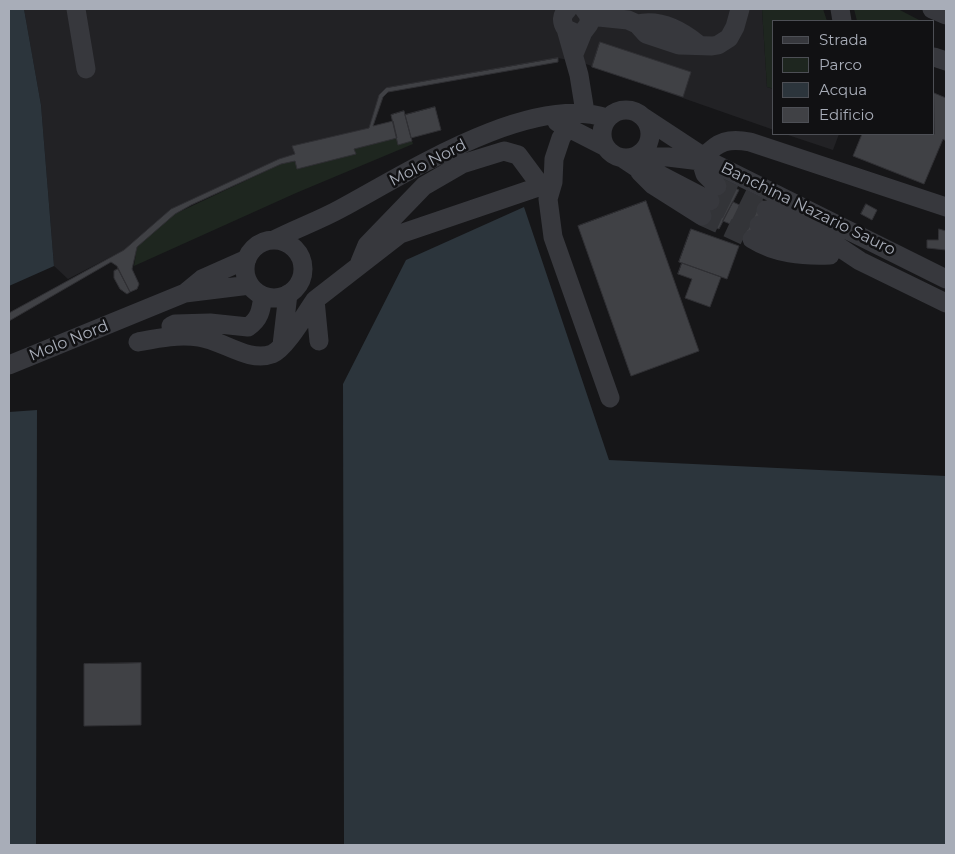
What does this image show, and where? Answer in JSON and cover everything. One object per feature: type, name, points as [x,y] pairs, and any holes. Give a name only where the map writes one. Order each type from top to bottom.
[{"type":"street","points":[[76,9],[86,68]]},
{"type":"street","points":[[584,112],[579,75],[574,58],[573,17],[615,17],[637,24],[646,34],[652,37],[679,45],[718,45],[727,41],[735,27],[740,9]]},
{"type":"street","points":[[932,9],[946,15]]},
{"type":"street","points":[[604,146],[601,134],[607,118],[613,113],[629,110],[643,117],[706,160]]},
{"type":"street","name":"Molo Nord","points":[[9,365],[185,293],[202,279],[247,259],[255,247],[316,222],[451,150],[522,121],[584,112],[607,118]]},
{"type":"street","points":[[544,117],[604,146],[609,152],[632,161],[668,157],[706,160]]},
{"type":"street","points":[[632,161],[647,146],[650,139],[648,123],[643,117]]},
{"type":"street","points":[[568,127],[561,138],[547,184],[553,237],[610,398]]},
{"type":"street","points":[[706,160],[717,144],[724,141],[740,140],[946,207]]},
{"type":"street","name":"Molo Nord","points":[[356,270],[367,245],[424,186],[462,164],[504,151],[518,155],[547,184]]},
{"type":"street","name":"Banchina Nazario Sauro","points":[[632,161],[710,201],[705,174],[706,160],[946,279]]},
{"type":"street","points":[[247,259],[245,272],[256,290],[261,310],[256,321],[248,327],[210,323],[175,324],[138,342],[174,336],[200,337],[254,356],[272,354],[315,300],[400,234],[547,184]]},
{"type":"street","points":[[284,340],[288,294],[295,288],[302,272],[299,255],[316,222]]},
{"type":"street","name":"Banchina Nazario Sauro","points":[[860,261],[759,225],[827,238],[860,261],[946,304]]},
{"type":"street","points":[[274,240],[284,242],[299,255]]},
{"type":"street","name":"Banchina Nazario Sauro","points":[[902,256],[946,269]]},
{"type":"street","name":"Molo Nord","points":[[185,293],[256,290],[276,298],[288,294]]},
{"type":"street","points":[[315,300],[319,341]]},
{"type":"street","points":[[256,321],[284,340]]},
{"type":"shaded area","points":[[24,9],[762,9],[767,87],[772,88],[772,129],[583,63],[558,58],[386,88],[379,95],[369,128],[293,146],[295,154],[279,159],[171,209],[124,250],[68,279],[54,266],[41,105]]},
{"type":"shaded area","points":[[788,135],[839,135],[833,150]]},
{"type":"green space","points":[[762,9],[823,9],[827,20],[772,20],[772,88],[767,87]]},
{"type":"green space","points":[[854,9],[898,9],[919,20],[857,20]]},
{"type":"green space","points":[[397,138],[398,145],[412,141],[413,144],[296,193],[134,266],[137,247],[175,214],[281,164],[295,161],[298,169],[356,154],[354,149]]},
{"type":"water","points":[[9,9],[24,9],[41,105],[54,266],[9,286]]},
{"type":"water","points":[[524,207],[609,460],[946,476],[946,845],[344,845],[343,384],[406,260]]},
{"type":"water","points":[[37,410],[36,845],[9,845],[9,412]]},
{"type":"building","points":[[600,42],[691,72],[683,97],[592,67]]},
{"type":"building","points":[[558,58],[558,62],[388,92],[383,97],[373,126],[393,121],[397,138],[354,149],[356,154],[297,169],[295,161],[281,164],[191,205],[175,214],[137,247],[132,269],[139,284],[137,289],[130,292],[117,266],[111,262],[9,321],[9,313],[124,250],[171,209],[279,159],[295,154],[292,146],[369,128],[379,95],[386,88]]},
{"type":"building","points":[[935,93],[946,98],[946,141],[943,139],[924,184],[853,156],[862,135],[935,135]]},
{"type":"building","points":[[435,107],[441,130],[411,138],[405,115]]},
{"type":"building","points":[[404,111],[412,141],[398,145],[391,115]]},
{"type":"building","points":[[720,180],[739,190],[719,229],[700,220]]},
{"type":"building","points":[[751,195],[769,204],[750,243],[731,234]]},
{"type":"building","points":[[646,201],[699,351],[631,376],[578,226]]},
{"type":"building","points":[[733,202],[744,207],[735,226],[723,221]]},
{"type":"building","points":[[866,204],[877,210],[872,220],[861,214]]},
{"type":"building","points":[[691,229],[739,246],[727,279],[679,262]]},
{"type":"building","points":[[939,229],[946,231],[946,250],[927,248],[927,240],[938,240]]},
{"type":"building","points":[[682,263],[721,277],[710,307],[685,298],[692,279],[678,274]]},
{"type":"building","points":[[118,269],[130,292],[127,294],[120,289],[114,278],[114,271]]},
{"type":"building","points":[[141,663],[141,725],[84,726],[84,664]]},
{"type":"tunnel","points":[[717,186],[766,210]]},
{"type":"tunnel","points":[[710,201],[759,225]]},
{"type":"tunnel","points":[[702,216],[752,239]]}]
